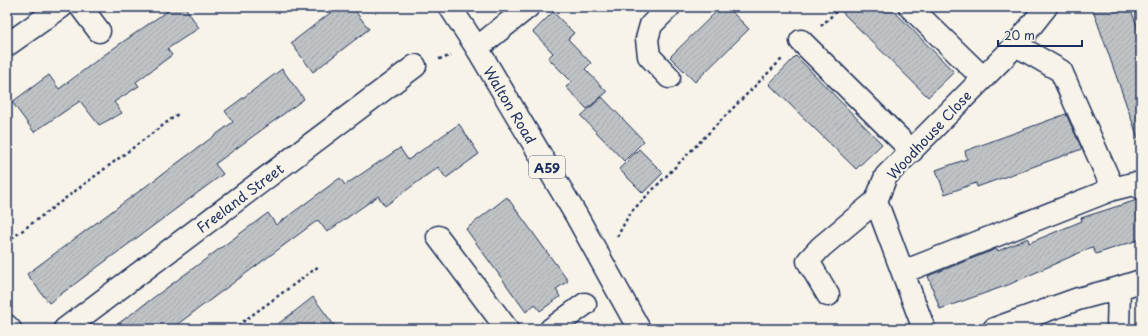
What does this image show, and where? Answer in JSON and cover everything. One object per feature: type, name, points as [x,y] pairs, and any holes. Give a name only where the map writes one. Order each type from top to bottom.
[{"type":"main road","points":[[7,45],[61,7]]},
{"type":"main road","points":[[81,7],[98,31]]},
{"type":"main road","name":"Walton Road","points":[[450,7],[477,48],[602,261],[639,329]]},
{"type":"main road","points":[[477,48],[528,7]]},
{"type":"main road","points":[[668,77],[648,56],[647,39],[651,25],[669,7]]},
{"type":"main road","points":[[910,7],[983,78]]},
{"type":"main road","name":"Woodhouse Close","points":[[876,201],[886,176],[1016,45],[1046,7]]},
{"type":"main road","points":[[801,41],[912,151]]},
{"type":"main road","points":[[1016,45],[1061,71],[1113,189]]},
{"type":"main road","name":"Freeland Street","points":[[65,329],[415,66]]},
{"type":"main road","points":[[903,272],[1113,189],[1132,184],[1141,188]]},
{"type":"main road","points":[[828,295],[808,261],[821,247],[876,201],[924,329]]},
{"type":"main road","points":[[438,237],[507,329]]},
{"type":"main road","points":[[994,329],[1078,298],[1141,281]]},
{"type":"main road","points":[[1118,329],[1119,288]]},
{"type":"main road","points":[[551,329],[585,304]]},
{"type":"main road","points":[[7,326],[10,329]]},
{"type":"path","points":[[820,27],[841,7]]},
{"type":"path","points":[[602,261],[630,213],[801,41]]},
{"type":"path","points":[[415,66],[477,48]]},
{"type":"path","points":[[7,242],[178,114]]},
{"type":"path","points":[[234,329],[319,266]]},
{"type":"building","points":[[173,7],[185,7],[199,28],[167,49],[172,55],[136,82],[139,86],[114,102],[122,113],[99,125],[80,101],[34,132],[12,102],[49,75],[59,89],[104,55]]},
{"type":"building","points":[[338,7],[352,7],[369,29],[313,72],[291,43]]},
{"type":"building","points":[[721,7],[727,7],[749,29],[695,82],[670,57]]},
{"type":"building","points":[[837,7],[890,7],[954,72],[928,97]]},
{"type":"building","points":[[1092,7],[1130,7],[1141,37],[1141,138],[1138,138]]},
{"type":"building","points":[[553,12],[574,33],[568,39],[591,63],[585,69],[607,92],[587,109],[566,87],[572,82],[548,58],[553,53],[533,32]]},
{"type":"building","points":[[796,56],[882,144],[856,169],[769,84]]},
{"type":"building","points":[[282,69],[304,99],[215,164],[223,174],[49,303],[27,274],[233,122],[225,111]]},
{"type":"building","points":[[602,97],[644,141],[624,161],[581,116]]},
{"type":"building","points":[[1066,114],[1082,149],[977,187],[976,183],[945,194],[936,170],[967,159],[965,151]]},
{"type":"building","points":[[459,124],[479,154],[446,178],[438,167],[385,206],[378,196],[327,232],[318,220],[171,329],[111,329],[268,213],[276,225],[340,178],[345,185],[400,148],[408,160]]},
{"type":"building","points":[[639,149],[663,173],[643,193],[619,169]]},
{"type":"building","points":[[507,197],[568,281],[556,289],[560,297],[540,311],[535,304],[526,312],[466,229]]},
{"type":"building","points":[[1141,200],[1141,239],[1096,254],[1092,247],[1008,285],[940,309],[928,276],[996,249],[998,251],[1028,238],[1029,243],[1082,221],[1081,218]]},
{"type":"building","points":[[313,297],[337,329],[271,329],[294,312]]}]
